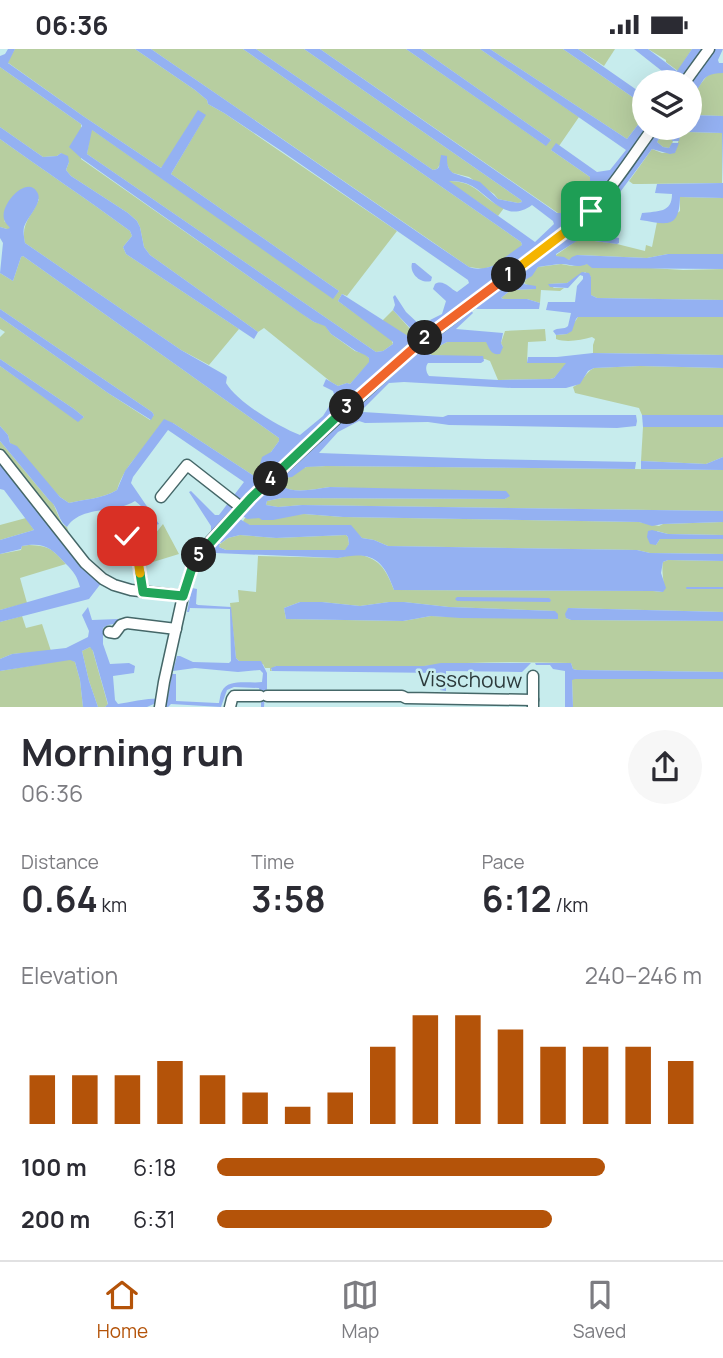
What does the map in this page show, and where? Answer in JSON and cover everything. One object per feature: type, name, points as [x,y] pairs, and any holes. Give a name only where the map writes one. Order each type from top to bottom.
[{"type":"street","points":[[694,70],[709,49]]},
{"type":"street","points":[[160,706],[183,596],[197,557],[251,498],[413,348],[591,211],[644,140]]},
{"type":"street","points":[[0,455],[85,562],[109,583],[143,592],[183,596]]},
{"type":"street","points":[[161,497],[190,461],[242,508]]},
{"type":"street","points":[[122,520],[137,554],[143,592]]},
{"type":"street","points":[[109,632],[115,633],[127,622],[176,629]]},
{"type":"street","name":"Visschouw","points":[[230,707],[234,697],[263,696],[402,696],[406,703],[533,703],[533,676]]},
{"type":"green space","points":[[15,49],[135,49],[195,90],[208,104],[397,231],[347,296],[342,294],[338,301],[391,339],[393,344],[376,352],[87,154],[91,129],[333,298],[339,291],[171,174],[205,116],[161,168],[7,62]]},
{"type":"green space","points":[[151,49],[243,49],[522,245],[503,267],[499,264],[483,269],[469,267]]},
{"type":"green space","points":[[256,49],[304,49],[522,202],[498,199],[469,177],[453,173],[447,164],[446,156],[437,169],[433,170]]},
{"type":"green space","points":[[320,49],[406,49],[545,145],[551,140],[421,49],[480,49],[579,117],[559,146],[551,150],[590,177],[590,183],[576,204],[558,213]]},
{"type":"green space","points":[[490,49],[563,49],[632,97],[632,132],[627,139]]},
{"type":"green space","points":[[578,49],[615,49],[604,66]]},
{"type":"green space","points":[[648,49],[692,49],[679,70]]},
{"type":"green space","points":[[0,67],[81,124],[81,159],[314,322],[325,325],[331,334],[355,351],[365,354],[369,363],[350,384],[338,386],[264,328],[258,332],[150,255],[144,247],[137,221],[71,176],[66,170],[69,162],[61,153],[43,157],[0,127]]},
{"type":"green space","points":[[711,73],[723,73],[723,116],[702,115],[702,82]]},
{"type":"green space","points":[[702,132],[722,133],[722,183],[633,184],[629,181],[652,149],[662,153],[675,152],[679,140],[702,140]]},
{"type":"green space","points":[[0,139],[130,231],[132,236],[123,247],[126,254],[239,329],[209,365],[181,350],[25,243],[24,230],[39,199],[4,221],[10,225],[10,229],[0,227]]},
{"type":"green space","points":[[658,140],[673,140],[669,148],[657,142]]},
{"type":"green space","points":[[448,181],[473,187],[504,208],[498,216]]},
{"type":"green space","points":[[680,197],[723,198],[723,254],[668,254],[647,258],[578,255],[569,260],[556,256],[579,239],[645,251],[646,245],[652,247],[657,222],[665,223],[680,211]]},
{"type":"green space","points":[[23,256],[279,438],[257,478],[173,423],[133,461],[117,490],[69,503],[60,497],[10,443],[8,435],[0,426],[0,366],[78,421],[84,417],[0,359],[0,337],[5,332],[0,329],[0,317],[150,420],[154,415],[0,309],[0,273],[13,281]]},
{"type":"green space","points":[[561,264],[683,270],[723,269],[723,300],[597,298],[591,295],[591,277],[585,272],[567,283],[549,284],[554,288],[564,288],[560,291],[541,290],[540,303],[527,299],[501,298],[511,290],[535,289],[524,283],[538,267]]},
{"type":"green space","points":[[393,310],[413,332],[408,337],[382,321]]},
{"type":"green space","points":[[578,317],[723,317],[723,355],[593,353],[595,339],[592,337],[569,341],[556,339],[556,335],[567,334]]},
{"type":"green space","points":[[545,329],[546,341],[528,342],[527,362],[567,363],[550,379],[498,380],[490,361],[485,359],[429,354],[447,342],[486,342],[503,347],[501,343],[505,331]]},
{"type":"green space","points":[[594,368],[723,368],[723,415],[642,415],[639,408],[575,393],[573,387]]},
{"type":"green space","points":[[643,427],[723,427],[723,457],[706,464],[641,461]]},
{"type":"green space","points":[[0,441],[53,503],[62,524],[67,527],[76,557],[0,463]]},
{"type":"green space","points":[[326,466],[723,470],[723,511],[266,505],[267,501],[282,498],[505,499],[509,496],[330,487],[298,490],[280,486],[285,479],[304,468]]},
{"type":"green space","points":[[304,514],[639,522],[659,526],[723,522],[723,535],[668,534],[657,531],[656,545],[660,539],[723,539],[723,554],[388,546],[362,538],[347,525],[250,525],[243,521],[245,518]]},
{"type":"green space","points":[[26,518],[34,530],[0,540],[0,525]]},
{"type":"green space","points":[[163,524],[179,554],[153,562],[147,537],[151,539]]},
{"type":"green space","points":[[240,535],[276,538],[346,535],[349,544],[346,550],[226,550],[219,547],[228,538]]},
{"type":"green space","points":[[22,546],[50,549],[66,564],[20,578],[27,603],[0,610],[0,554],[21,550]]},
{"type":"green space","points":[[355,554],[376,561],[388,576],[394,590],[663,592],[663,562],[723,561],[723,612],[568,608],[566,618],[723,621],[723,672],[577,670],[573,669],[571,663],[516,662],[424,666],[276,666],[270,671],[270,668],[265,668],[263,664],[239,661],[236,658],[230,603],[239,602],[238,590],[256,592],[258,556],[338,558]],"holes":[[[300,602],[360,606],[404,602],[449,607],[555,611],[477,618],[431,616],[403,621],[286,619],[284,608]]]},
{"type":"green space","points":[[22,616],[26,628],[42,624],[51,651],[12,654],[0,659],[0,622]]},
{"type":"green space","points":[[90,647],[108,705],[105,707],[98,707],[89,681],[82,651]]},
{"type":"green space","points":[[70,659],[75,662],[80,680],[83,707],[0,707],[0,671]]},
{"type":"green space","points":[[572,679],[723,679],[723,707],[573,707]]},
{"type":"water","points":[[8,49],[15,49],[8,63],[161,168],[198,110],[206,115],[171,174],[339,291],[333,299],[92,130],[87,154],[376,352],[383,351],[393,342],[338,301],[342,294],[408,336],[413,331],[393,310],[395,295],[406,312],[420,325],[442,314],[446,301],[433,289],[435,284],[444,284],[457,292],[469,283],[468,280],[283,152],[208,104],[195,90],[135,49],[151,49],[473,268],[507,264],[504,258],[522,245],[521,242],[243,49],[256,49],[433,170],[439,167],[441,155],[447,156],[448,167],[453,173],[480,182],[498,199],[522,202],[304,49],[320,49],[557,213],[562,213],[565,208],[576,204],[577,196],[583,193],[586,185],[590,183],[590,177],[551,150],[556,143],[597,172],[610,170],[626,150],[480,49],[490,49],[627,139],[632,132],[632,140],[640,140],[582,215],[377,375],[338,409],[208,540],[206,538],[211,532],[211,526],[189,492],[215,515],[219,515],[244,482],[168,430],[131,483],[159,524],[153,526],[135,501],[81,515],[67,527],[61,521],[55,506],[0,441],[0,426],[8,435],[10,443],[17,446],[60,497],[69,503],[117,490],[125,471],[164,419],[257,478],[260,475],[258,472],[262,457],[271,452],[279,438],[23,256],[13,281],[0,273],[3,243],[0,227],[10,228],[4,220],[4,213],[10,199],[21,189],[33,188],[39,196],[37,205],[24,227],[25,243],[181,350],[225,375],[226,383],[239,398],[291,431],[300,435],[323,416],[335,397],[333,391],[323,386],[326,379],[338,386],[350,384],[369,362],[369,358],[81,158],[69,147],[81,124],[0,67],[0,56]],"holes":[[[449,181],[464,183],[507,210],[514,212],[532,205],[554,224],[535,242]]]},
{"type":"water","points":[[406,49],[421,49],[551,140],[546,146]]},
{"type":"water","points":[[563,49],[578,49],[632,87],[632,97]]},
{"type":"water","points":[[634,49],[648,49],[676,70],[661,70]]},
{"type":"water","points":[[692,49],[705,49],[690,70],[678,70]]},
{"type":"water","points":[[713,49],[723,49],[718,60],[723,63],[723,73],[709,76],[702,82],[702,70],[698,70]]},
{"type":"water","points":[[702,115],[723,116],[723,182],[722,133],[702,132]]},
{"type":"water","points":[[0,127],[43,157],[61,153],[68,156],[66,170],[71,176],[137,221],[144,247],[150,255],[258,332],[254,339],[126,254],[123,247],[132,236],[130,231],[0,139]]},
{"type":"water","points":[[650,140],[658,140],[657,142],[663,147],[669,148],[672,143],[679,143],[675,153],[652,149],[615,199],[608,196]]},
{"type":"water","points":[[723,183],[723,198],[680,197],[677,215],[670,222],[640,220],[642,213],[663,210],[670,205],[672,194],[655,193],[657,184]]},
{"type":"water","points":[[605,201],[610,205],[608,210],[614,212],[619,219],[598,217],[590,222],[589,218]]},
{"type":"water","points":[[584,221],[587,224],[587,232],[619,238],[619,243],[580,239],[556,256],[569,260],[577,255],[647,258],[668,254],[723,254],[723,269],[592,268],[587,264],[538,267],[524,284],[536,286],[536,289],[511,290],[501,298],[527,299],[540,303],[539,309],[474,307]]},
{"type":"water","points":[[412,263],[432,277],[431,281],[423,281],[417,277],[412,271]]},
{"type":"water","points":[[582,272],[589,273],[591,295],[597,298],[723,300],[723,317],[578,317],[572,331],[556,335],[553,331],[568,326],[571,313],[546,310],[548,302],[575,302],[577,286],[583,276],[580,275],[568,288],[550,287],[548,284],[567,283]]},
{"type":"water","points":[[0,309],[152,412],[154,415],[151,420],[0,317]]},
{"type":"water","points":[[470,309],[473,313],[456,329],[503,333],[500,354],[493,353],[486,342],[447,342],[429,354],[483,356],[484,361],[428,363],[426,369],[429,376],[498,380],[550,379],[554,378],[566,363],[527,363],[528,357],[593,353],[723,355],[723,368],[594,368],[588,371],[580,384],[566,388],[389,383],[363,412],[443,417],[636,415],[637,421],[636,426],[617,428],[359,421],[338,432],[319,453],[636,462],[635,469],[326,466],[306,467],[292,477],[283,478],[281,475],[418,349]]},
{"type":"water","points":[[0,359],[84,417],[78,422],[0,366]]},
{"type":"water","points":[[642,415],[723,415],[723,427],[643,427]]},
{"type":"water","points":[[723,457],[723,470],[641,469],[641,461],[706,464]]},
{"type":"water","points":[[0,463],[102,582],[89,599],[0,622],[0,610],[80,587],[71,569],[47,548],[36,545],[22,546],[21,549],[0,554],[0,540],[34,530],[4,490],[0,489]]},
{"type":"water","points":[[276,478],[280,480],[281,486],[298,490],[330,487],[506,491],[510,496],[505,499],[282,498],[267,501],[266,505],[723,511],[723,522],[652,526],[639,522],[304,514],[262,520],[247,519],[243,516],[242,513]]},
{"type":"water","points":[[238,518],[250,525],[351,525],[362,538],[388,546],[637,550],[650,553],[723,554],[723,561],[663,562],[661,573],[666,588],[663,592],[394,590],[380,564],[367,557],[215,553],[208,555],[206,561],[202,559],[216,541],[220,544],[219,547],[226,550],[345,550],[349,544],[346,535],[276,538],[240,535],[221,543],[217,540]]},
{"type":"water","points":[[648,531],[668,534],[723,535],[723,539],[660,539],[656,545],[650,544],[647,537]]},
{"type":"water","points":[[192,588],[197,589],[198,605],[231,607],[236,658],[239,661],[261,661],[267,673],[264,707],[261,707],[259,688],[234,687],[227,690],[221,707],[171,704],[165,707],[164,704],[156,703],[147,707],[105,707],[108,704],[90,647],[82,651],[98,707],[83,707],[80,680],[75,662],[70,660],[0,671],[0,659],[12,654],[66,648],[88,637],[89,631],[82,615],[88,607],[92,620],[118,619],[119,623],[103,628],[103,644],[110,664],[129,663],[135,666],[134,673],[113,676],[115,700],[118,704],[165,699],[172,674],[176,674],[176,701],[219,703],[222,691],[229,684],[262,682],[263,673],[260,670],[238,672],[195,668],[173,671],[177,656],[193,662],[231,661],[230,609],[190,608],[187,612]]},
{"type":"water","points":[[457,597],[549,598],[551,600],[457,601]]},
{"type":"water","points":[[300,602],[360,606],[404,602],[449,607],[555,611],[558,619],[431,616],[403,621],[286,619],[284,608]]},
{"type":"water","points":[[568,608],[723,612],[723,621],[571,620],[566,618],[565,614]]},
{"type":"water","points":[[441,663],[531,663],[522,672],[446,671],[446,691],[440,690],[440,673],[272,671],[271,668],[424,666]]},
{"type":"water","points":[[535,663],[571,663],[573,669],[577,670],[723,672],[723,679],[575,679],[572,680],[573,707],[565,707],[565,671]]},
{"type":"waterway","points":[[687,588],[723,588]]},
{"type":"route","points":[[127,536],[137,554],[143,592],[183,596],[192,568],[202,550],[251,498],[359,396],[446,321],[591,211]]}]
